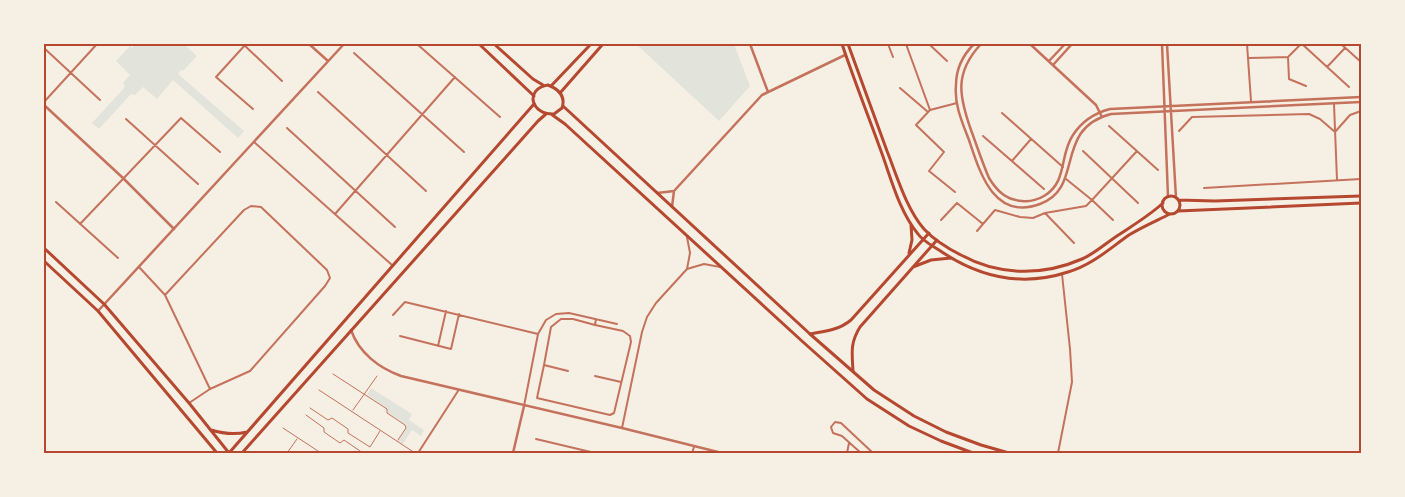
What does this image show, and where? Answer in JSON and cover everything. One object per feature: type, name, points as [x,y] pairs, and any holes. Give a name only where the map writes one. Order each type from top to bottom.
[{"type":"main road","points":[[478,44],[534,96]]},
{"type":"main road","points":[[494,44],[543,86]]},
{"type":"main road","points":[[551,86],[591,44]]},
{"type":"main road","points":[[560,93],[603,44]]},
{"type":"main road","points":[[842,44],[894,186],[911,224],[923,240],[950,258],[981,273],[1000,277],[1038,279],[1062,274],[1086,265],[1102,256],[1129,235],[1178,211],[1361,203]]},
{"type":"main road","points":[[848,44],[899,183],[910,206],[925,230],[937,240],[954,252],[984,266],[1019,272],[1037,271],[1052,269],[1083,259],[1144,218],[1168,197],[1215,201],[1361,196]]},
{"type":"main road","points":[[973,453],[909,426],[867,399],[564,124],[538,109],[534,104],[534,96],[539,88],[551,86],[560,93],[563,106],[810,334],[874,390],[914,416],[946,432],[1009,453]]},
{"type":"main road","points":[[44,248],[104,304],[229,453],[534,104]]},
{"type":"main road","points":[[244,453],[248,446],[538,121],[549,114],[559,112],[563,106]]},
{"type":"main road","points":[[1177,199],[1180,206],[1178,211]]},
{"type":"main road","points":[[1163,203],[1165,211],[1170,214]]},
{"type":"main road","points":[[909,255],[912,240],[911,224]]},
{"type":"main road","points":[[810,334],[833,330],[851,320],[929,233]]},
{"type":"main road","points":[[853,372],[851,346],[860,327],[937,240]]},
{"type":"main road","points":[[913,267],[931,260],[950,258]]},
{"type":"main road","points":[[44,261],[98,311],[217,453]]},
{"type":"main road","points":[[210,430],[225,434],[247,432]]},
{"type":"street","points":[[97,44],[44,103],[174,229]]},
{"type":"street","points":[[253,110],[216,77],[244,44],[282,81]]},
{"type":"street","points":[[309,44],[328,61]]},
{"type":"street","points":[[98,311],[344,44]]},
{"type":"street","points":[[417,44],[500,116]]},
{"type":"street","points":[[750,44],[768,92]]},
{"type":"street","points":[[888,44],[893,57]]},
{"type":"street","points":[[906,44],[929,111]]},
{"type":"street","points":[[929,44],[947,61]]},
{"type":"street","points":[[974,44],[963,58],[958,71],[956,84],[957,103],[984,181],[991,192],[1002,201],[1014,206],[1028,207],[1041,204],[1053,197],[1062,187],[1072,149],[1077,138],[1093,121],[1102,116],[1111,114],[1361,102]]},
{"type":"street","points":[[981,44],[968,61],[963,72],[961,96],[964,110],[982,161],[995,189],[1004,196],[1016,201],[1028,202],[1050,193],[1061,176],[1072,135],[1090,117],[1100,112],[1110,109],[1361,97]]},
{"type":"street","points":[[1030,44],[1096,105],[1102,116]]},
{"type":"street","points":[[1049,61],[1065,44]]},
{"type":"street","points":[[1053,65],[1072,44]]},
{"type":"street","points":[[1162,44],[1168,197]]},
{"type":"street","points":[[1167,44],[1177,199]]},
{"type":"street","points":[[1247,44],[1252,108]]},
{"type":"street","points":[[1248,58],[1288,57],[1301,44],[1349,87]]},
{"type":"street","points":[[1341,44],[1361,62]]},
{"type":"street","points":[[44,48],[100,100]]},
{"type":"street","points":[[1327,67],[1345,48]]},
{"type":"street","points":[[354,53],[464,152]]},
{"type":"street","points":[[672,207],[674,191],[762,95],[846,55]]},
{"type":"street","points":[[1288,57],[1289,79],[1306,86]]},
{"type":"street","points":[[335,214],[455,77]]},
{"type":"street","points":[[900,88],[929,111]]},
{"type":"street","points":[[318,92],[426,191]]},
{"type":"street","points":[[1334,99],[1337,180]]},
{"type":"street","points":[[955,192],[929,170],[944,152],[916,125],[929,111],[957,103]]},
{"type":"street","points":[[1178,106],[1176,107],[1178,111]]},
{"type":"street","points":[[1158,107],[1161,109],[1159,112]]},
{"type":"street","points":[[1335,132],[1350,115],[1361,111]]},
{"type":"street","points":[[1002,113],[1063,167]]},
{"type":"street","points":[[1179,131],[1192,118],[1309,114],[1320,119],[1335,132]]},
{"type":"street","points":[[80,224],[181,118],[220,152]]},
{"type":"street","points":[[126,119],[198,184]]},
{"type":"street","points":[[1108,126],[1158,170]]},
{"type":"street","points":[[287,128],[395,227]]},
{"type":"street","points":[[984,136],[1044,190]]},
{"type":"street","points":[[1012,161],[1031,139]]},
{"type":"street","points":[[254,142],[392,266]]},
{"type":"street","points":[[1083,151],[1138,203]]},
{"type":"street","points":[[977,231],[995,210],[1020,217],[1033,218],[1045,213],[1086,206],[1137,151]]},
{"type":"street","points":[[1065,158],[1070,160]]},
{"type":"street","points":[[977,163],[982,161]]},
{"type":"street","points":[[1061,176],[1092,200],[1113,220]]},
{"type":"street","points":[[1204,188],[1361,179]]},
{"type":"street","points":[[657,193],[674,191]]},
{"type":"street","points":[[56,202],[118,258]]},
{"type":"street","points":[[941,220],[956,202],[982,224]]},
{"type":"street","points":[[165,295],[244,210],[251,206],[261,206],[327,270],[330,278],[250,371],[210,390],[189,404]]},
{"type":"street","points":[[1045,213],[1074,243]]},
{"type":"street","points":[[686,234],[690,253],[687,269]]},
{"type":"street","points":[[622,428],[642,332],[656,303],[687,269],[704,264],[722,268]]},
{"type":"street","points":[[139,267],[165,295],[210,390]]},
{"type":"street","points":[[1057,453],[1072,382],[1062,274]]},
{"type":"street","points":[[393,315],[405,302],[538,334]]},
{"type":"street","points":[[438,346],[446,312]]},
{"type":"street","points":[[513,453],[538,334],[546,320],[556,314],[569,313],[617,324]]},
{"type":"street","points":[[400,336],[451,349],[459,314]]},
{"type":"street","points":[[561,319],[573,319],[595,325],[623,331],[630,336],[631,342],[614,413],[610,415],[537,398],[551,326],[561,319]]},
{"type":"street","points":[[595,325],[596,319]]},
{"type":"street","points":[[351,330],[353,338],[363,351],[386,370],[406,378],[722,453]]},
{"type":"street","points":[[544,365],[568,371]]},
{"type":"street","points":[[595,376],[621,382]]},
{"type":"street","points":[[416,453],[458,391]]},
{"type":"street","points":[[861,453],[842,436],[832,433],[831,426],[835,422],[841,423],[873,453]]},
{"type":"street","points":[[536,439],[595,453]]},
{"type":"street","points":[[847,453],[849,442]]},
{"type":"street","points":[[692,453],[694,447]]},
{"type":"lane","points":[[333,374],[387,409],[387,413],[406,426],[397,441]]},
{"type":"lane","points":[[352,412],[377,376]]},
{"type":"lane","points":[[319,390],[416,453]]},
{"type":"lane","points":[[310,408],[328,420],[332,418],[348,429],[348,434],[370,447],[381,430]]},
{"type":"lane","points":[[306,415],[324,428],[324,432],[332,438],[340,443],[344,440],[363,453]]},
{"type":"lane","points":[[283,428],[320,453]]},
{"type":"lane","points":[[287,453],[297,438]]},
{"type":"shaded area","points":[[136,44],[184,44],[197,56],[178,74],[244,131],[238,138],[173,80],[157,99],[143,87],[135,95],[131,94],[99,129],[92,123],[125,87],[123,83],[130,75],[116,61],[130,46],[132,48]]},
{"type":"shaded area","points":[[636,44],[734,44],[750,86],[719,121]]},
{"type":"shaded area","points":[[371,388],[412,414],[409,420],[424,430],[421,436],[412,430],[403,444],[398,441],[406,425],[388,413],[388,409],[367,395]]}]
